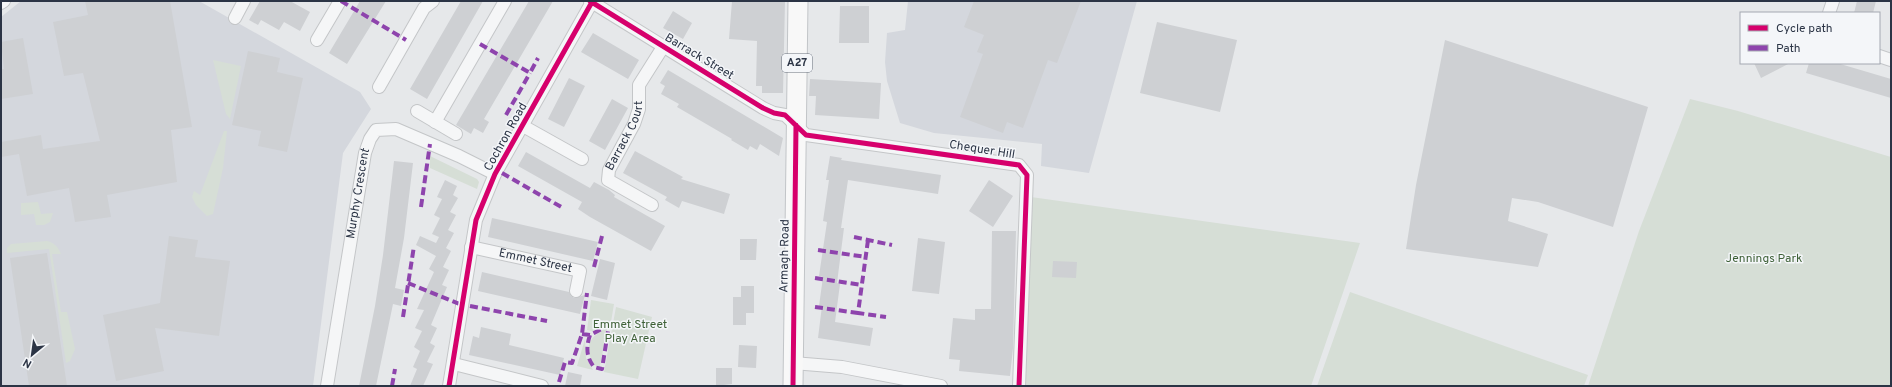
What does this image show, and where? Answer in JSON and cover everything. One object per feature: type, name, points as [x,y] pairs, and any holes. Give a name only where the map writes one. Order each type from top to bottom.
[{"type":"main road","name":"Armagh Road","points":[[793,386],[798,1]]},
{"type":"street","points":[[235,18],[244,1]]},
{"type":"street","points":[[379,87],[424,8],[433,1]]},
{"type":"street","points":[[435,122],[505,1]]},
{"type":"street","points":[[1829,12],[1833,1]]},
{"type":"street","name":"Barrack Street","points":[[591,2],[763,108],[774,113],[785,115],[796,125]]},
{"type":"street","name":"Cochron Road","points":[[450,386],[476,220],[495,174],[524,126],[591,2]]},
{"type":"street","points":[[317,40],[335,3]]},
{"type":"street","name":"Barrack Court","points":[[652,205],[608,180],[609,170],[634,124],[639,109],[639,85],[663,47]]},
{"type":"street","points":[[1880,56],[1891,60]]},
{"type":"street","points":[[417,111],[456,134]]},
{"type":"street","name":"Chequer Hill","points":[[796,125],[806,135],[810,136],[1019,165],[1027,175],[1019,386]]},
{"type":"street","points":[[524,126],[582,159]]},
{"type":"street","name":"Murphy Crescent","points":[[328,386],[365,153],[370,139],[376,130],[396,129],[460,156],[495,174]]},
{"type":"street","name":"Emmet Street","points":[[471,247],[580,271],[576,291]]},
{"type":"street","points":[[454,364],[542,386]]},
{"type":"street","points":[[793,364],[842,367],[940,386]]},
{"type":"shaded area","points":[[21,1],[199,1],[360,92],[371,109],[343,153],[313,386],[1,386],[1,17]]},
{"type":"shaded area","points":[[908,1],[1137,1],[1089,173],[1041,166],[1042,144],[934,133],[900,123],[887,81],[885,62],[887,33],[905,30]]},
{"type":"green space","points":[[213,60],[241,66],[230,119],[226,114]]},
{"type":"green space","name":"Jennings Park","points":[[1690,99],[1738,111],[1891,157],[1891,386],[1588,386],[1639,231]]},
{"type":"green space","points":[[224,131],[227,131],[223,168],[213,214],[207,216],[196,205],[192,197],[194,191],[200,195]]},
{"type":"green space","points":[[430,156],[477,179],[479,182],[477,189],[430,168]]},
{"type":"green space","points":[[1031,197],[1360,243],[1311,386],[1025,386]]},
{"type":"green space","points":[[38,202],[41,214],[53,213],[50,222],[44,225],[36,225],[34,214],[21,215],[21,203]]},
{"type":"green space","points":[[47,241],[56,246],[61,254],[52,254],[61,312],[67,312],[75,349],[70,361],[66,363],[49,249],[7,253],[7,248],[11,244]]},
{"type":"green space","points":[[1350,292],[1588,375],[1584,386],[1317,386]]},
{"type":"green space","points":[[591,300],[614,304],[611,322],[593,331],[587,330]]},
{"type":"green space","name":"Emmet Street Play Area","points":[[616,307],[652,317],[638,379],[604,372]]},
{"type":"green space","points":[[604,329],[607,329],[600,366],[593,365],[589,353],[591,340]]},
{"type":"green space","points":[[585,339],[586,358],[593,370],[577,366]]},
{"type":"building","points":[[85,1],[170,1],[192,127],[171,130],[177,182],[107,195],[111,217],[75,222],[69,188],[27,196],[19,154],[1,157],[1,142],[41,135],[43,149],[100,141],[83,73],[64,76],[53,22],[88,15]]},
{"type":"building","points":[[260,1],[290,1],[310,12],[300,31],[284,22],[279,30],[261,20],[258,25],[249,20]]},
{"type":"building","points":[[360,1],[386,1],[347,64],[329,53]]},
{"type":"building","points":[[461,1],[483,1],[427,99],[410,89]]},
{"type":"building","points":[[529,1],[553,1],[484,119],[489,122],[483,133],[474,128],[471,134],[456,125]]},
{"type":"building","points":[[732,1],[785,1],[783,93],[762,93],[762,86],[756,86],[757,41],[729,39]]},
{"type":"building","points":[[974,1],[1081,1],[1057,63],[1048,60],[1023,128],[1007,122],[1003,133],[960,117],[983,54],[977,52],[984,35],[964,27]]},
{"type":"building","points":[[1857,1],[1876,1],[1873,12],[1854,12]]},
{"type":"building","points":[[840,6],[869,6],[869,43],[839,43]]},
{"type":"building","points":[[673,11],[692,23],[683,39],[663,28]]},
{"type":"building","points":[[1157,22],[1237,40],[1220,112],[1140,93]]},
{"type":"building","points":[[593,33],[639,60],[628,79],[581,52]]},
{"type":"building","points":[[23,38],[33,94],[1,99],[1,69],[4,69],[1,42]]},
{"type":"building","points":[[1445,40],[1648,107],[1613,227],[1538,202],[1512,198],[1508,221],[1548,234],[1538,267],[1406,249],[1416,185]]},
{"type":"building","points":[[248,51],[280,58],[277,72],[303,78],[287,152],[258,146],[261,131],[232,125]]},
{"type":"building","points":[[1754,64],[1788,64],[1761,78]]},
{"type":"building","points":[[1809,64],[1840,64],[1891,79],[1891,98],[1806,73]]},
{"type":"building","points":[[668,70],[783,138],[779,156],[760,144],[757,150],[750,146],[748,150],[677,107],[679,104],[661,94],[665,86],[660,83]]},
{"type":"building","points":[[569,78],[585,86],[564,127],[548,119]]},
{"type":"building","points":[[810,79],[881,83],[879,119],[815,115],[816,96],[809,96]]},
{"type":"building","points":[[612,99],[628,108],[605,150],[589,141]]},
{"type":"building","points":[[635,151],[683,177],[681,179],[730,194],[724,214],[682,201],[679,208],[665,200],[667,197],[623,173]]},
{"type":"building","points":[[526,152],[590,188],[594,182],[609,190],[615,195],[614,197],[665,226],[651,251],[590,217],[578,209],[582,202],[518,166]]},
{"type":"building","points":[[830,156],[842,158],[841,160],[941,175],[938,194],[848,180],[841,228],[844,228],[837,283],[840,284],[835,322],[873,328],[870,346],[818,338],[822,306],[819,306],[823,277],[819,276],[827,222],[823,221],[829,180],[826,180]]},
{"type":"building","points":[[394,161],[413,163],[404,238],[395,288],[404,290],[401,306],[393,304],[376,386],[359,386],[375,306],[383,255]]},
{"type":"building","points":[[445,180],[457,186],[453,195],[458,198],[450,212],[456,215],[448,230],[454,233],[446,248],[451,251],[443,267],[449,270],[442,285],[447,287],[431,325],[437,328],[430,343],[435,346],[427,362],[433,364],[423,386],[410,386],[417,369],[413,367],[420,351],[414,347],[422,331],[415,328],[424,310],[417,309],[434,272],[429,269],[436,256],[416,245],[420,236],[436,243],[439,237],[432,234],[440,218],[434,215],[442,199],[437,197]]},
{"type":"building","points":[[989,180],[1013,196],[993,227],[969,211]]},
{"type":"building","points":[[492,218],[598,242],[593,261],[488,237]]},
{"type":"building","points":[[992,231],[1016,231],[1013,348],[1010,376],[959,371],[960,360],[949,359],[953,318],[975,320],[975,309],[991,309]]},
{"type":"building","points":[[169,236],[198,240],[195,257],[230,261],[219,336],[155,328],[164,371],[116,381],[103,315],[160,303]]},
{"type":"building","points":[[918,238],[945,242],[939,294],[912,291]]},
{"type":"building","points":[[740,239],[757,239],[756,260],[740,260]]},
{"type":"building","points":[[47,253],[67,386],[29,386],[10,258]]},
{"type":"building","points":[[600,259],[615,263],[607,300],[591,296]]},
{"type":"building","points":[[1053,261],[1077,262],[1076,278],[1052,277]]},
{"type":"building","points":[[482,272],[569,292],[574,298],[585,295],[580,314],[478,291]]},
{"type":"building","points":[[741,286],[754,286],[754,313],[746,313],[746,325],[733,325],[733,297],[741,297]]},
{"type":"building","points":[[481,327],[511,334],[509,345],[564,358],[560,375],[469,355],[473,336],[479,338]]},
{"type":"building","points":[[739,345],[757,346],[756,368],[738,367]]},
{"type":"building","points":[[716,368],[732,368],[732,384],[716,386]]},
{"type":"building","points":[[568,372],[582,375],[580,386],[565,386]]},
{"type":"marked path","points":[[341,1],[406,40]]},
{"type":"marked path","points":[[480,44],[530,73],[538,58]]},
{"type":"marked path","points":[[506,115],[530,73]]},
{"type":"marked path","points":[[421,207],[430,144]]},
{"type":"marked path","points":[[502,173],[563,208]]},
{"type":"marked path","points":[[594,267],[602,236]]},
{"type":"marked path","points":[[854,237],[892,245]]},
{"type":"marked path","points":[[868,240],[858,313],[886,317]]},
{"type":"marked path","points":[[403,317],[414,246]]},
{"type":"marked path","points":[[818,250],[866,257]]},
{"type":"marked path","points":[[815,278],[862,285]]},
{"type":"marked path","points":[[408,283],[462,305]]},
{"type":"marked path","points":[[559,382],[565,362],[572,363],[582,334],[587,293]]},
{"type":"marked path","points":[[470,306],[547,321]]},
{"type":"marked path","points":[[815,307],[858,313]]},
{"type":"marked path","points":[[582,334],[590,335],[609,325],[602,369],[594,367],[589,359],[587,348],[590,335]]},
{"type":"marked path","points":[[392,386],[395,369]]},
{"type":"cycle path","points":[[590,1],[763,108],[774,113],[785,115],[806,135],[1019,165],[1027,175],[1019,386]]},
{"type":"cycle path","points":[[449,386],[476,220],[495,174],[592,2]]},
{"type":"cycle path","points":[[793,386],[796,125]]}]
